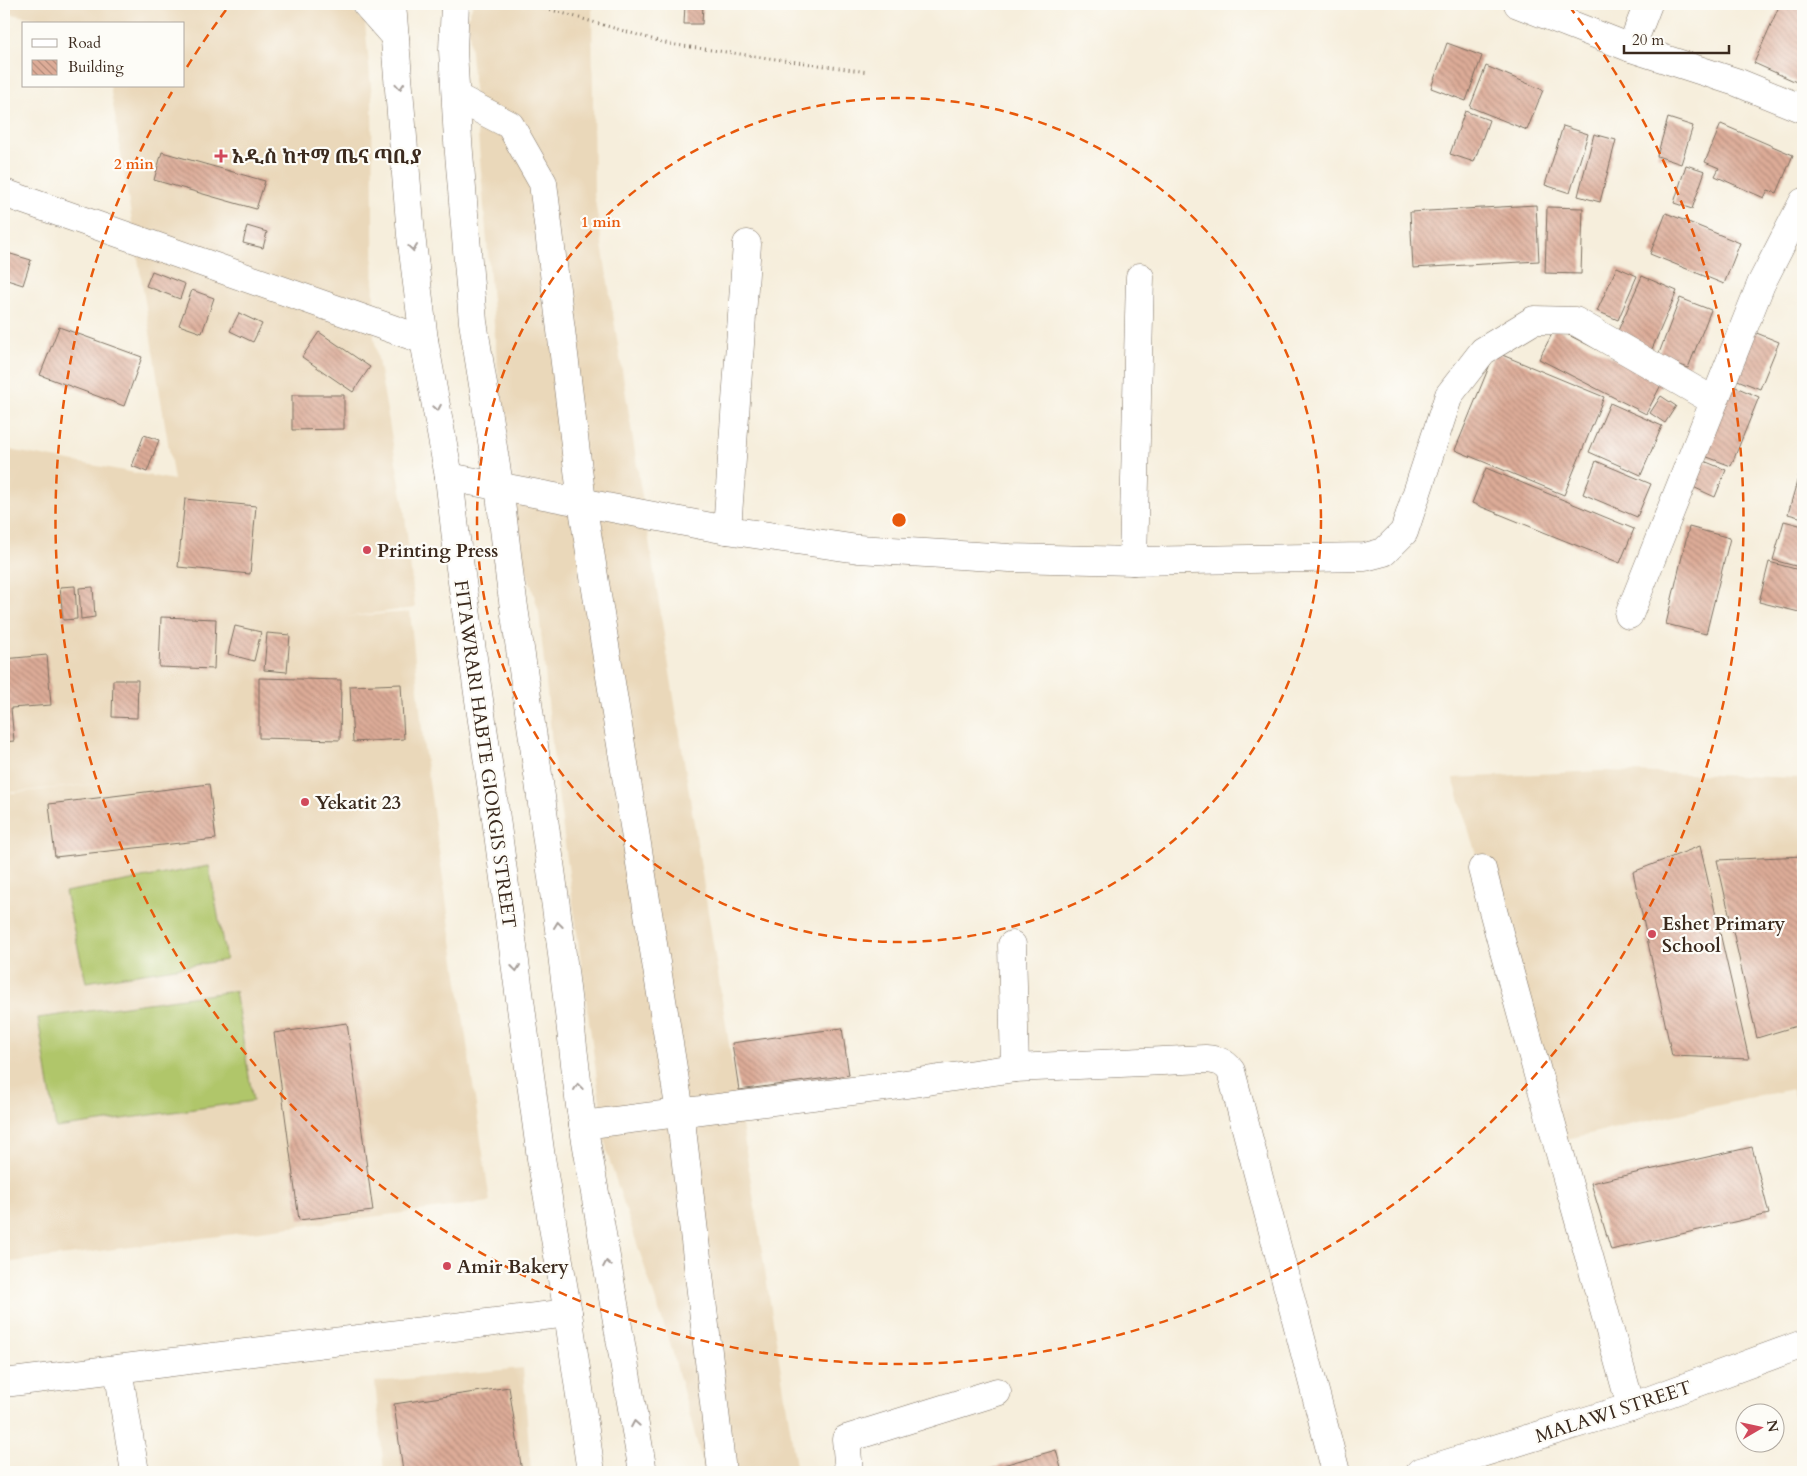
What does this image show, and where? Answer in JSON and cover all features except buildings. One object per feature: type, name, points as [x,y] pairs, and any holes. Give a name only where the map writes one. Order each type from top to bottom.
[{"type":"street","points":[[366,4],[395,37]]},
{"type":"street","name":"FITAWRARI HABTE GIORGIS STREET","points":[[392,4],[411,235],[424,340],[449,477],[456,547],[495,811],[541,1158],[568,1312],[591,1472]]},
{"type":"street","points":[[440,4],[453,50]]},
{"type":"street","points":[[455,4],[453,50],[473,322],[499,485],[510,580],[534,738],[583,1125],[643,1472]]},
{"type":"street","points":[[1518,4],[1631,48],[1739,83],[1803,109]]},
{"type":"street","points":[[1631,48],[1648,4]]},
{"type":"street","points":[[456,97],[510,125],[543,184],[582,502],[680,1112],[722,1472]]},
{"type":"street","points":[[4,194],[424,340]]},
{"type":"street","points":[[1629,615],[1761,284],[1803,202]]},
{"type":"street","points":[[727,530],[747,244]]},
{"type":"street","points":[[1133,561],[1140,278]]},
{"type":"street","points":[[449,477],[499,485],[727,530],[858,549],[1010,558],[1133,561],[1364,557],[1384,552],[1404,532],[1449,395],[1482,351],[1534,320],[1575,321],[1714,401]]},
{"type":"street","points":[[1482,869],[1631,1407]]},
{"type":"street","points":[[1012,945],[1015,1068]]},
{"type":"street","points":[[583,1125],[892,1086],[1015,1068],[1205,1059],[1226,1063],[1231,1071],[1336,1472]]},
{"type":"street","points":[[4,1383],[568,1312]]},
{"type":"street","name":"MALAWI STREET","points":[[1420,1472],[1631,1407],[1802,1347]]},
{"type":"street","points":[[118,1369],[135,1472]]},
{"type":"street","points":[[849,1472],[846,1439],[997,1392]]},
{"type":"path","points":[[532,4],[669,44],[868,72]]},
{"type":"shaded area","points":[[4,4],[346,4],[365,23],[372,97],[374,337],[404,507],[415,608],[345,617],[410,612],[424,748],[490,1202],[4,1263],[4,794],[133,780],[4,793],[4,449],[174,480],[110,88],[185,88],[185,22],[57,22],[4,13]]},
{"type":"shaded area","points":[[473,4],[592,4],[594,194],[797,1472],[705,1472],[672,1350],[607,1153],[554,763],[539,612],[510,514],[468,17]]},
{"type":"shaded area","name":"Eshet Primary School","points":[[1602,771],[1803,778],[1803,1123],[1792,1089],[1562,1140],[1453,778]]},
{"type":"shaded area","points":[[523,1368],[531,1472],[384,1472],[375,1382]]},
{"type":"green space","points":[[209,866],[226,960],[86,982],[65,892]]},
{"type":"green space","points":[[235,991],[253,1101],[56,1128],[38,1018]]},
{"type":"place","name":"አዲስ ከተማ ጤና ጣቢያ","points":[[221,156]]},
{"type":"place","name":"Printing Press","points":[[367,550]]},
{"type":"place","name":"Yekatit 23","points":[[305,802]]},
{"type":"place","name":"Eshet Primary School","points":[[1652,934]]},
{"type":"place","name":"Amir Bakery","points":[[447,1266]]}]
